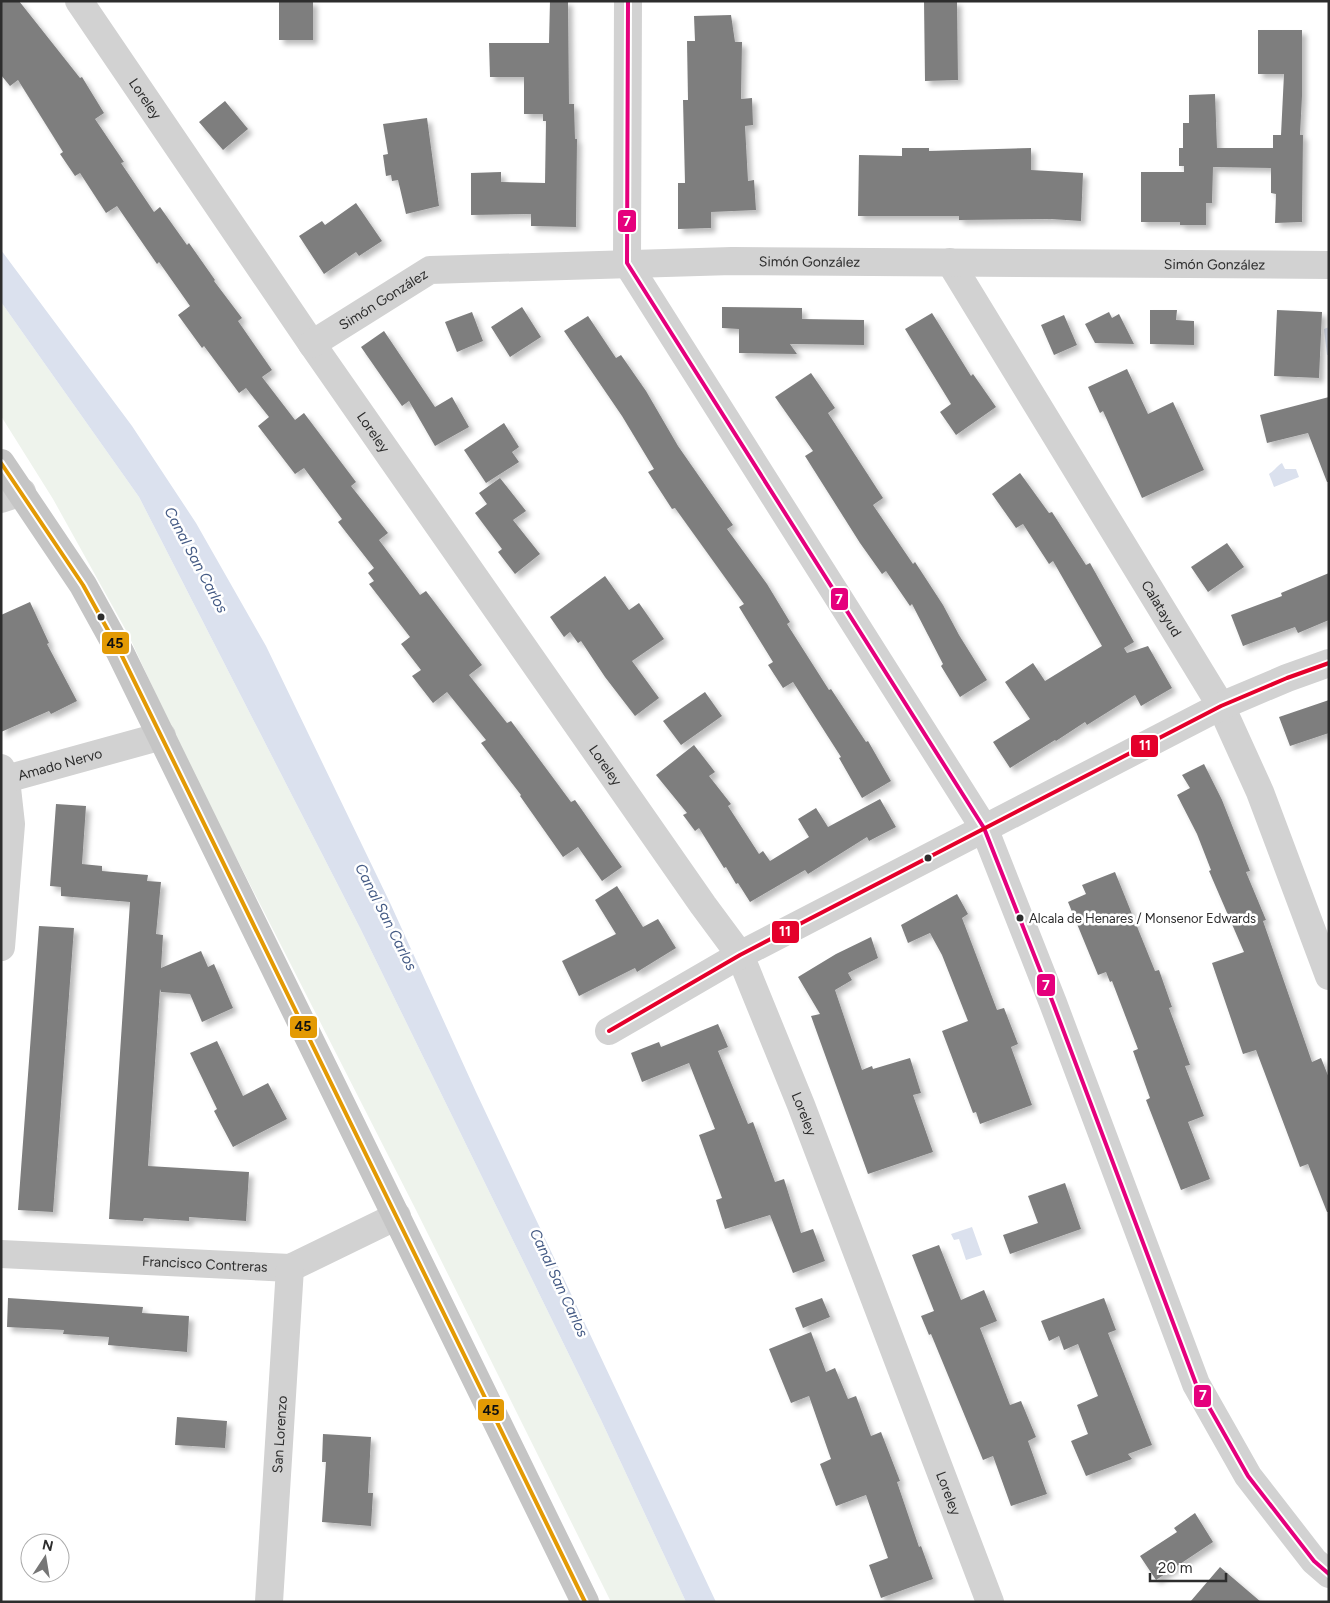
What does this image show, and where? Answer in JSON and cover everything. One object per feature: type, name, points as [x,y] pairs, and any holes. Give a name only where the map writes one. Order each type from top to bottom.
[{"type":"main road","points":[[1,463],[12,496],[83,585],[120,652],[585,1602]]},
{"type":"street","name":"Loreley","points":[[79,1],[312,344],[740,955],[801,1105],[990,1602]]},
{"type":"street","points":[[628,1],[627,263],[984,828],[1053,1003],[1196,1384],[1248,1476],[1314,1561],[1329,1574]]},
{"type":"street","name":"Simón González","points":[[312,344],[430,270],[732,261],[1329,265]]},
{"type":"street","name":"Calatayud","points":[[950,262],[1221,706],[1260,792],[1329,976]]},
{"type":"street","points":[[609,1031],[740,955],[1221,706],[1287,678],[1329,663]]},
{"type":"street","name":"Amado Nervo","points":[[1,947],[11,824],[4,774],[162,736]]},
{"type":"street","name":"Francisco Contreras","points":[[1,1254],[290,1268],[397,1216]]},
{"type":"street","name":"San Lorenzo","points":[[268,1602],[290,1268]]},
{"type":"shaded area","points":[[1,302],[139,497],[360,928],[601,1420],[686,1602],[611,1602],[416,1210],[184,755],[128,634],[53,499],[1,416]]},
{"type":"water","name":"Canal San Carlos","points":[[1,250],[132,426],[196,523],[266,646],[391,905],[476,1092],[716,1602],[686,1602],[601,1420],[360,928],[139,497],[1,302]]},
{"type":"water","points":[[1329,327],[1329,355],[1327,355],[1324,329]]},
{"type":"water","points":[[1282,463],[1285,469],[1296,469],[1299,477],[1274,487],[1269,474]]},
{"type":"water","points":[[972,1227],[982,1255],[966,1260],[959,1239],[954,1240],[951,1234]]},
{"type":"building","points":[[1,1],[19,1],[80,78],[82,77],[104,113],[95,119],[124,162],[121,163],[154,212],[160,207],[187,245],[189,243],[214,281],[242,318],[238,321],[272,370],[262,377],[295,420],[304,413],[356,482],[351,486],[388,533],[379,540],[420,595],[426,591],[482,665],[469,675],[507,723],[511,721],[571,802],[575,800],[622,867],[602,881],[578,847],[563,857],[521,795],[481,743],[486,740],[447,692],[433,703],[412,676],[421,670],[401,644],[410,637],[369,584],[374,581],[368,573],[374,568],[338,522],[342,519],[304,468],[295,474],[258,426],[269,417],[246,388],[239,393],[178,315],[190,306],[159,262],[157,264],[117,206],[106,213],[80,173],[75,176],[60,154],[63,152],[18,80],[10,86],[1,75]]},
{"type":"building","points":[[279,1],[313,1],[313,40],[279,40]]},
{"type":"building","points":[[550,1],[568,1],[569,104],[574,104],[575,139],[577,139],[576,227],[531,226],[531,214],[471,215],[471,173],[501,172],[501,182],[545,183],[546,121],[543,121],[543,114],[524,114],[524,77],[490,77],[489,43],[549,43]]},
{"type":"building","points":[[924,1],[957,1],[958,80],[925,81]]},
{"type":"building","points":[[731,15],[735,42],[742,42],[741,99],[752,98],[753,125],[745,126],[748,181],[754,180],[756,210],[711,212],[711,228],[678,229],[678,183],[685,183],[683,100],[688,100],[687,41],[695,41],[694,16]]},
{"type":"building","points":[[1258,30],[1302,30],[1300,135],[1303,135],[1302,222],[1275,223],[1276,194],[1271,193],[1271,168],[1213,167],[1212,203],[1206,203],[1206,225],[1180,225],[1180,222],[1141,222],[1141,172],[1184,172],[1184,166],[1179,166],[1179,148],[1183,148],[1183,123],[1189,123],[1189,95],[1215,94],[1217,148],[1273,148],[1273,135],[1281,135],[1284,74],[1258,74]]},
{"type":"building","points":[[225,101],[248,129],[223,150],[199,122]]},
{"type":"building","points":[[427,118],[439,206],[406,214],[398,180],[392,181],[391,175],[386,176],[383,155],[388,154],[383,124]]},
{"type":"building","points":[[902,148],[929,148],[929,151],[1031,148],[1031,170],[1083,173],[1081,221],[1051,219],[959,220],[959,216],[858,216],[859,155],[902,156]]},
{"type":"building","points":[[356,203],[382,241],[359,256],[356,252],[324,274],[299,236],[322,221],[325,225]]},
{"type":"building","points":[[522,307],[541,337],[510,357],[491,327]]},
{"type":"building","points":[[722,307],[802,308],[802,319],[864,320],[864,345],[790,344],[797,354],[739,353],[739,329],[722,328]]},
{"type":"building","points":[[1150,310],[1177,310],[1176,320],[1194,321],[1194,345],[1150,344]]},
{"type":"building","points":[[1277,310],[1322,312],[1319,378],[1274,376]]},
{"type":"building","points":[[472,312],[483,341],[457,352],[445,322]]},
{"type":"building","points":[[1109,312],[1112,318],[1119,314],[1134,344],[1095,343],[1085,324]]},
{"type":"building","points":[[932,313],[971,376],[973,374],[996,407],[956,435],[940,412],[951,404],[905,329]]},
{"type":"building","points":[[1064,315],[1077,345],[1054,355],[1041,325]]},
{"type":"building","points":[[588,316],[616,358],[621,355],[646,391],[678,446],[733,525],[727,529],[767,584],[790,622],[787,624],[829,690],[831,689],[866,742],[868,741],[891,781],[862,798],[839,758],[841,757],[793,682],[783,688],[768,665],[773,662],[739,607],[744,604],[675,508],[672,509],[648,472],[654,469],[622,416],[564,331]]},
{"type":"building","points":[[384,331],[435,407],[452,397],[469,427],[435,446],[409,401],[402,406],[361,347]]},
{"type":"building","points":[[1127,369],[1148,414],[1173,402],[1204,470],[1142,498],[1103,411],[1100,413],[1088,387]]},
{"type":"building","points":[[811,373],[835,408],[828,413],[883,498],[873,505],[913,564],[915,562],[943,605],[987,680],[960,697],[941,666],[943,664],[912,604],[910,606],[886,571],[882,574],[860,543],[805,456],[813,451],[775,397]]},
{"type":"building","points":[[1329,397],[1329,482],[1327,482],[1308,433],[1267,443],[1260,415]]},
{"type":"building","points":[[504,423],[519,447],[512,452],[519,462],[486,483],[464,450]]},
{"type":"building","points":[[1020,473],[1049,513],[1052,512],[1086,565],[1090,563],[1134,642],[1124,648],[1127,653],[1148,646],[1172,688],[1141,706],[1135,695],[1087,725],[1085,722],[1010,768],[993,742],[1030,719],[1005,682],[1033,663],[1045,681],[1102,646],[1053,561],[1049,564],[1023,524],[1016,528],[992,494]]},
{"type":"building","points":[[500,478],[526,511],[513,520],[540,554],[515,574],[498,552],[502,549],[475,513],[487,504],[479,493]]},
{"type":"building","points":[[1227,543],[1244,567],[1208,592],[1191,567]]},
{"type":"building","points":[[1329,573],[1329,620],[1298,633],[1295,627],[1243,646],[1231,615],[1282,596],[1281,593]]},
{"type":"building","points":[[605,576],[629,610],[639,603],[664,639],[632,661],[659,698],[635,716],[605,677],[581,641],[578,643],[570,632],[564,637],[550,617]]},
{"type":"building","points":[[30,602],[49,643],[47,644],[77,701],[51,714],[49,711],[1,732],[1,615]]},
{"type":"building","points":[[705,692],[722,716],[681,745],[663,721]]},
{"type":"building","points":[[1329,700],[1329,733],[1290,746],[1279,717]]},
{"type":"building","points":[[694,745],[715,772],[709,776],[731,804],[728,806],[759,854],[763,851],[770,861],[809,837],[798,819],[816,808],[828,827],[880,799],[896,827],[869,841],[867,837],[808,874],[805,870],[750,902],[726,867],[724,868],[699,828],[695,831],[683,815],[687,813],[656,775]]},
{"type":"building","points":[[1204,764],[1222,800],[1250,871],[1246,872],[1266,920],[1263,921],[1312,1062],[1321,1058],[1329,1078],[1329,1212],[1327,1212],[1308,1164],[1300,1167],[1256,1050],[1243,1054],[1212,963],[1244,952],[1209,871],[1211,870],[1197,834],[1177,795],[1190,788],[1182,775]]},
{"type":"building","points":[[56,804],[86,806],[82,864],[102,866],[102,871],[148,875],[147,881],[161,882],[156,934],[163,935],[161,968],[201,951],[208,967],[214,964],[233,1008],[202,1022],[190,994],[161,992],[160,989],[148,1166],[249,1172],[246,1221],[189,1217],[189,1221],[144,1218],[143,1221],[109,1219],[130,902],[61,896],[61,887],[50,886]]},
{"type":"building","points":[[1115,872],[1155,971],[1159,970],[1172,1007],[1169,1008],[1190,1065],[1185,1066],[1204,1116],[1188,1122],[1210,1179],[1181,1190],[1146,1100],[1150,1098],[1133,1051],[1138,1049],[1112,981],[1110,982],[1106,972],[1098,975],[1068,902],[1086,894],[1082,885]]},
{"type":"building","points":[[617,886],[643,927],[658,919],[676,948],[637,972],[635,968],[579,996],[562,961],[616,934],[595,900]]},
{"type":"building","points":[[957,894],[968,914],[962,918],[997,1010],[1004,1008],[1018,1044],[1011,1047],[1032,1105],[980,1124],[976,1112],[973,1113],[942,1031],[968,1021],[942,955],[930,933],[908,943],[901,925]]},
{"type":"building","points":[[39,926],[74,928],[53,1212],[18,1210]]},
{"type":"building","points":[[871,937],[878,958],[848,973],[852,980],[835,990],[862,1070],[872,1066],[873,1069],[910,1058],[921,1093],[913,1095],[933,1152],[868,1174],[811,1016],[820,1014],[798,977],[836,954]]},
{"type":"building","points":[[718,1024],[728,1047],[718,1051],[748,1124],[753,1122],[775,1182],[784,1179],[801,1233],[813,1229],[825,1261],[793,1273],[770,1215],[725,1229],[716,1200],[722,1198],[699,1135],[715,1129],[689,1063],[642,1082],[631,1053],[659,1042],[661,1047]]},
{"type":"building","points":[[217,1041],[243,1096],[268,1083],[287,1119],[233,1147],[214,1111],[217,1109],[190,1053]]},
{"type":"building","points":[[1065,1183],[1081,1229],[1010,1254],[1003,1235],[1038,1223],[1028,1196]]},
{"type":"building","points":[[939,1245],[961,1300],[984,1290],[997,1321],[980,1328],[1010,1405],[1021,1401],[1036,1437],[1028,1441],[1047,1494],[1011,1506],[993,1456],[983,1460],[931,1334],[929,1335],[921,1316],[934,1311],[912,1255]]},
{"type":"building","points":[[8,1298],[143,1307],[142,1313],[189,1316],[187,1352],[108,1345],[109,1337],[63,1334],[64,1330],[7,1327]]},
{"type":"building","points":[[822,1298],[830,1317],[803,1328],[795,1308]]},
{"type":"building","points":[[1104,1298],[1116,1330],[1108,1333],[1152,1445],[1128,1454],[1132,1459],[1086,1476],[1071,1441],[1088,1434],[1077,1405],[1098,1396],[1078,1344],[1064,1350],[1059,1336],[1049,1341],[1041,1321]]},
{"type":"building","points":[[811,1332],[826,1372],[835,1368],[848,1399],[856,1396],[871,1436],[881,1432],[900,1481],[897,1482],[919,1547],[921,1546],[933,1579],[881,1598],[869,1565],[888,1558],[866,1495],[836,1506],[820,1464],[831,1459],[809,1396],[791,1403],[769,1349]]},
{"type":"building","points":[[177,1417],[227,1421],[225,1448],[175,1445]]},
{"type":"building","points":[[323,1434],[371,1437],[368,1493],[373,1493],[371,1526],[322,1522],[326,1462],[322,1462]]},
{"type":"building","points":[[1195,1513],[1213,1542],[1156,1580],[1140,1556],[1177,1532],[1174,1528]]},
{"type":"building","points":[[1220,1567],[1261,1602],[1190,1602]]},
{"type":"transit line","name":"7","points":[[628,1],[627,263],[984,828],[1053,1003],[1196,1384],[1248,1476],[1314,1561],[1329,1574]]},
{"type":"transit line","name":"45","points":[[1,463],[83,585],[120,652],[585,1602]]},
{"type":"transit line","name":"11","points":[[609,1031],[740,955],[1221,706],[1287,678],[1329,663]]},
{"type":"place","name":"Alcala de Henares / Monsenor Edwards","points":[[1020,918]]}]
